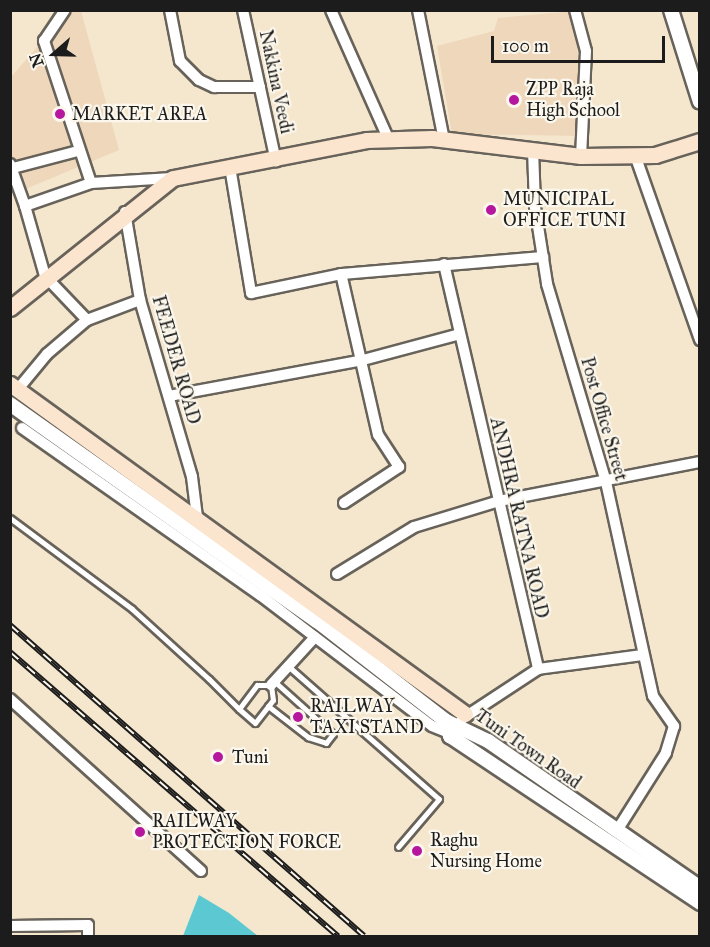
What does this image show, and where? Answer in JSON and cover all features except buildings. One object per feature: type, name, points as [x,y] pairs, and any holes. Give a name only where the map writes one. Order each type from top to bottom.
[{"type":"main road","points":[[10,308],[45,276],[125,212],[173,178],[389,140],[444,140],[581,156],[655,155],[699,141]]},
{"type":"main road","points":[[14,386],[197,517],[452,718]]},
{"type":"street","points":[[65,10],[44,41],[78,151],[91,183]]},
{"type":"street","points":[[170,10],[180,61],[199,80],[214,87],[260,87]]},
{"type":"street","name":"Nakkina Veedi","points":[[243,10],[276,161]]},
{"type":"street","points":[[332,10],[389,140]]},
{"type":"street","points":[[418,10],[444,140]]},
{"type":"street","points":[[576,10],[586,51],[581,156]]},
{"type":"street","points":[[671,10],[699,102]]},
{"type":"street","name":"Post Office Street","points":[[533,149],[543,256],[606,482],[653,696],[674,726],[666,753],[616,832]]},
{"type":"street","points":[[78,151],[12,166],[45,276],[87,320]]},
{"type":"street","points":[[635,155],[699,340]]},
{"type":"street","points":[[230,167],[251,293],[340,274],[543,256]]},
{"type":"street","points":[[25,206],[91,183],[173,178]]},
{"type":"street","name":"FEEDER ROAD","points":[[125,212],[140,300],[192,477],[197,517]]},
{"type":"street","name":"ANDHRA RATNA ROAD","points":[[444,264],[538,669]]},
{"type":"street","points":[[340,274],[363,360],[378,435],[399,467],[344,503]]},
{"type":"street","points":[[14,386],[87,320],[140,300]]},
{"type":"street","points":[[168,396],[363,360],[460,334]]},
{"type":"street","name":"Tuni Town Road","points":[[10,404],[452,718],[699,888]]},
{"type":"street","points":[[22,428],[450,736]]},
{"type":"street","points":[[338,574],[414,527],[499,501],[606,482],[699,462]]},
{"type":"street","points":[[273,683],[315,637]]},
{"type":"street","points":[[452,718],[538,669],[643,655]]},
{"type":"street","points":[[10,699],[201,871]]},
{"type":"street","name":"Tuni Town Road","points":[[452,718],[450,736],[699,901]]},
{"type":"street","points":[[12,930],[88,925],[88,936]]},
{"type":"lane","points":[[10,518],[132,609],[255,723],[268,706],[273,683]]},
{"type":"lane","points":[[288,666],[439,799],[398,847]]},
{"type":"lane","points":[[239,709],[257,685],[273,683],[333,734],[326,743],[308,737],[268,706]]},
{"type":"shaded area","name":"MARKET AREA","points":[[69,11],[81,11],[119,150],[11,195],[10,78]]},
{"type":"shaded area","name":"ZPP Raja High School","points":[[576,11],[581,136],[452,134],[437,46],[494,31],[498,18]]},
{"type":"water","points":[[199,895],[229,913],[258,936],[183,936]]},
{"type":"railway","points":[[10,625],[364,936]]},
{"type":"railway","points":[[10,652],[338,936]]},
{"type":"place","name":"ZPP Raja High School","points":[[514,100]]},
{"type":"place","name":"MARKET AREA","points":[[60,114]]},
{"type":"place","name":"MUNICIPAL OFFICE TUNI","points":[[491,210]]},
{"type":"place","name":"RAILWAY TAXI STAND","points":[[298,717]]},
{"type":"place","name":"Tuni","points":[[218,757]]},
{"type":"place","name":"RAILWAY PROTECTION FORCE","points":[[140,832]]},
{"type":"place","name":"Raghu Nursing Home","points":[[417,851]]}]
